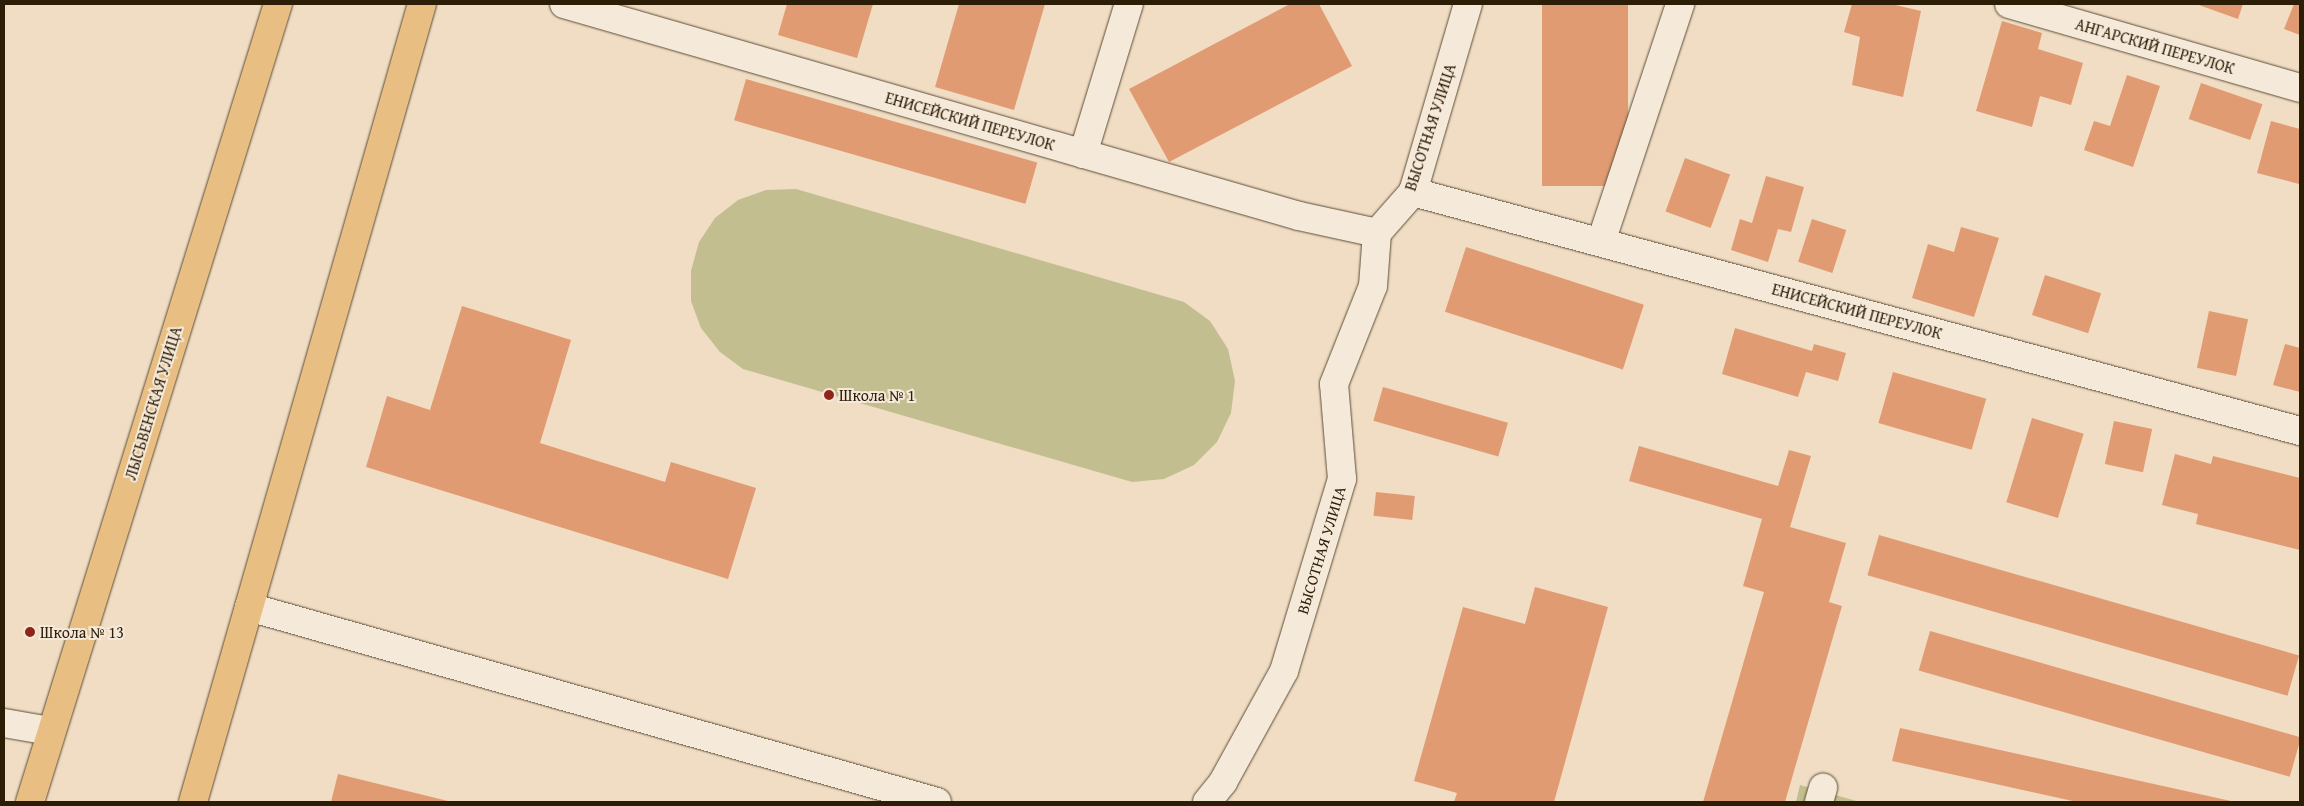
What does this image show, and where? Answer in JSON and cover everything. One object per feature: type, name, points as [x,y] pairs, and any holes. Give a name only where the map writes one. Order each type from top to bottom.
[{"type":"main road","name":"ЛЫСЬВЕНСКАЯ УЛИЦА","points":[[30,802],[50,731],[278,4]]},
{"type":"main road","points":[[193,802],[422,4]]},
{"type":"street","name":"ЕНИСЕЙСКИЙ ПЕРЕУЛОК","points":[[564,4],[1299,216],[1377,233]]},
{"type":"street","points":[[1083,154],[1129,4]]},
{"type":"street","name":"ВЫСОТНАЯ УЛИЦА","points":[[1207,802],[1223,782],[1284,672],[1342,479],[1334,384],[1373,286],[1377,233],[1413,192],[1468,4]]},
{"type":"street","points":[[1602,242],[1680,4]]},
{"type":"street","name":"АНГАРСКИЙ ПЕРЕУЛОК","points":[[2009,4],[2300,88]]},
{"type":"street","name":"ЕНИСЕЙСКИЙ ПЕРЕУЛОК","points":[[1413,192],[2300,431]]},
{"type":"street","points":[[249,607],[937,802]]},
{"type":"street","points":[[4,723],[50,731]]},
{"type":"shaded area","points":[[796,189],[1184,302],[1210,321],[1228,349],[1235,381],[1231,413],[1217,442],[1194,465],[1164,479],[1132,482],[743,369],[720,352],[701,328],[691,301],[691,271],[699,242],[715,218],[738,200],[766,190]]},
{"type":"shaded area","points":[[1800,785],[1860,802],[1796,802]]},
{"type":"building","points":[[787,4],[873,4],[857,58],[778,35]]},
{"type":"building","points":[[959,4],[1045,4],[1014,110],[935,87]]},
{"type":"building","points":[[1290,4],[1319,4],[1352,66],[1169,162],[1129,89]]},
{"type":"building","points":[[1542,4],[1628,4],[1628,186],[1542,186]]},
{"type":"building","points":[[1852,4],[1891,4],[1921,11],[1903,97],[1852,85],[1860,37],[1844,32]]},
{"type":"building","points":[[2196,4],[2243,4],[2238,19]]},
{"type":"building","points":[[2294,4],[2300,4],[2300,35],[2284,29]]},
{"type":"building","points":[[2002,21],[2042,33],[2038,49],[2083,63],[2071,105],[2040,96],[2032,127],[1976,111]]},
{"type":"building","points":[[2127,75],[2160,86],[2133,167],[2084,150],[2094,121],[2110,126]]},
{"type":"building","points":[[746,79],[1037,163],[1025,204],[734,120]]},
{"type":"building","points":[[2201,83],[2262,104],[2250,140],[2189,119]]},
{"type":"building","points":[[2271,121],[2300,129],[2299,184],[2257,173]]},
{"type":"building","points":[[1685,158],[1730,174],[1711,228],[1666,212]]},
{"type":"building","points":[[1766,176],[1804,187],[1791,232],[1778,229],[1768,262],[1731,250],[1740,219],[1752,223]]},
{"type":"building","points":[[1812,219],[1846,230],[1832,273],[1798,262]]},
{"type":"building","points":[[1961,227],[1999,238],[1974,317],[1912,298],[1928,244],[1954,252]]},
{"type":"building","points":[[1466,247],[1644,305],[1623,369],[1445,312]]},
{"type":"building","points":[[2045,275],[2101,293],[2088,333],[2032,315]]},
{"type":"building","points":[[462,306],[571,340],[540,443],[665,482],[671,462],[756,488],[728,579],[366,467],[387,396],[430,410]]},
{"type":"building","points":[[2209,311],[2248,319],[2236,376],[2197,368]]},
{"type":"building","points":[[1735,328],[1812,351],[1814,344],[1846,353],[1838,381],[1806,372],[1798,397],[1722,374]]},
{"type":"building","points":[[2285,344],[2300,348],[2300,392],[2273,385]]},
{"type":"building","points":[[1893,372],[1986,399],[1972,450],[1878,423]]},
{"type":"building","points":[[1383,387],[1508,423],[1498,456],[1373,421]]},
{"type":"building","points":[[2032,418],[2084,434],[2058,518],[2006,502]]},
{"type":"building","points":[[2114,421],[2152,429],[2143,472],[2105,464]]},
{"type":"building","points":[[1639,446],[1778,486],[1789,450],[1811,456],[1790,527],[1846,543],[1829,602],[1842,606],[1785,802],[1703,802],[1764,592],[1743,586],[1762,519],[1629,481]]},
{"type":"building","points":[[2175,454],[2211,464],[2213,456],[2300,478],[2300,550],[2196,524],[2198,514],[2162,505]]},
{"type":"building","points":[[1376,492],[1415,496],[1412,520],[1373,516]]},
{"type":"building","points":[[1879,535],[2299,655],[2287,696],[1867,575]]},
{"type":"building","points":[[1535,587],[1608,607],[1554,802],[1454,802],[1457,793],[1414,781],[1463,607],[1525,624]]},
{"type":"building","points":[[1930,631],[2300,737],[2290,777],[1919,670]]},
{"type":"building","points":[[1900,728],[2231,802],[2077,802],[1892,761]]},
{"type":"building","points":[[338,774],[452,802],[331,802]]},
{"type":"place","name":"Школа № 1","points":[[829,395]]},
{"type":"place","name":"Школа № 13","points":[[30,632]]}]
